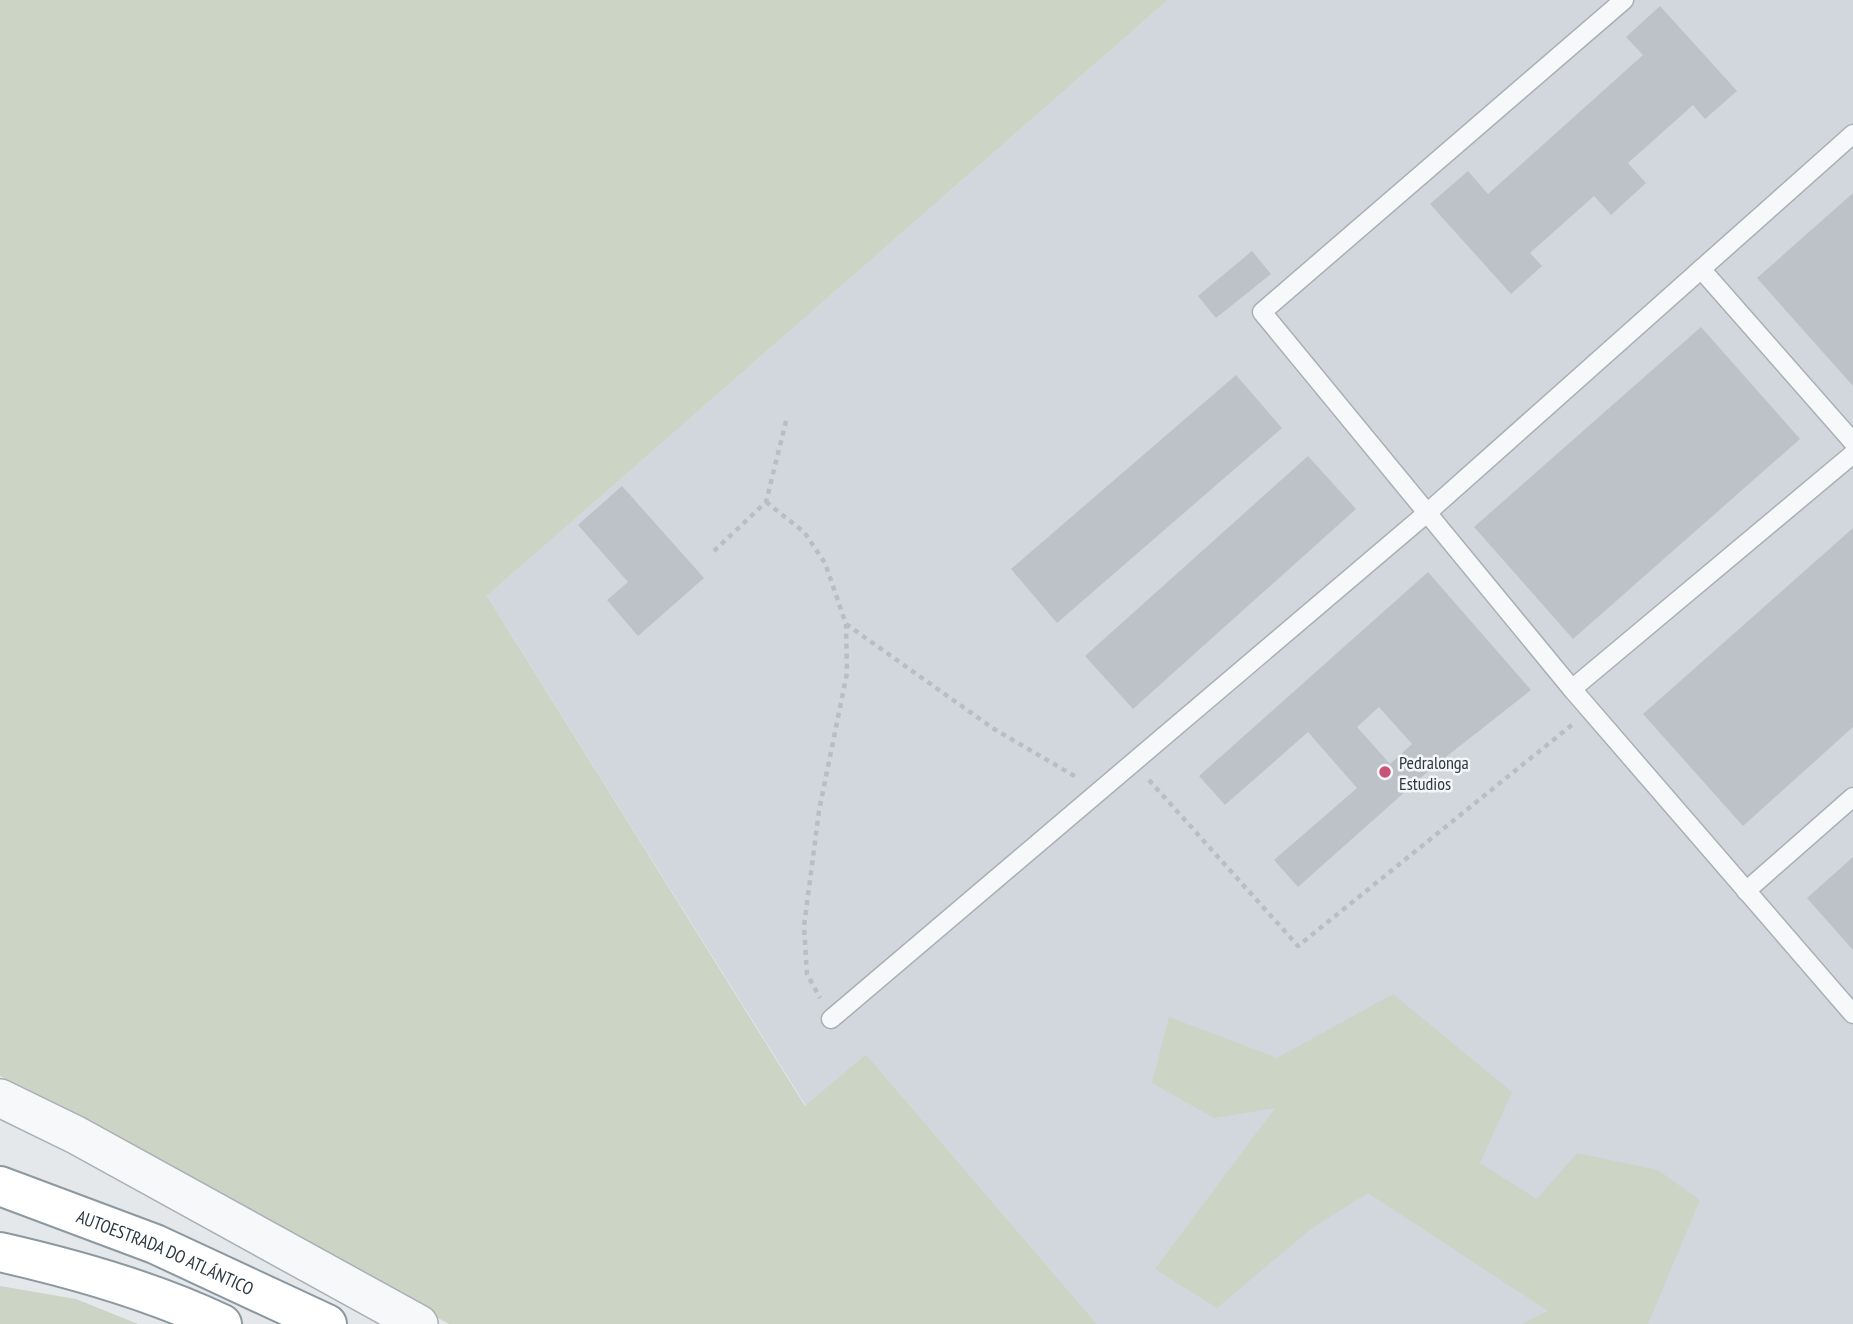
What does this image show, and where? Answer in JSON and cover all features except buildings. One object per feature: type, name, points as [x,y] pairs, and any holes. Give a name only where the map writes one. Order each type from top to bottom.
[{"type":"highway","name":"AUTOESTRADA DO ATLÁNTICO","points":[[0,1185],[155,1244],[327,1324]]},
{"type":"highway","points":[[0,1252],[59,1265],[192,1309],[222,1324]]},
{"type":"street","points":[[0,1098],[76,1135],[419,1324]]},
{"type":"lane","points":[[1624,0],[1262,312],[1572,690],[1853,1014]]},
{"type":"lane","points":[[831,1019],[1427,513],[1853,134]]},
{"type":"lane","points":[[1701,269],[1853,442]]},
{"type":"lane","points":[[1572,690],[1853,454]]},
{"type":"lane","points":[[1746,891],[1853,797]]},
{"type":"path","points":[[714,551],[766,502],[787,417]]},
{"type":"path","points":[[766,502],[804,532],[825,564],[846,624],[847,673],[819,811],[804,926],[807,974],[831,1019]]},
{"type":"path","points":[[846,624],[995,729],[1072,778],[1150,780],[1298,946],[1590,709]]},
{"type":"shaded area","points":[[0,0],[1168,0],[487,596],[805,1106],[866,1054],[1097,1324],[449,1324],[0,1076]]},
{"type":"shaded area","points":[[1168,0],[1853,0],[1853,1324],[1097,1324],[866,1054],[806,1106],[487,596]]},
{"type":"shaded area","points":[[1393,994],[1512,1092],[1480,1163],[1537,1199],[1577,1153],[1658,1170],[1700,1200],[1648,1324],[1521,1324],[1548,1311],[1368,1193],[1312,1228],[1217,1308],[1155,1269],[1275,1108],[1214,1118],[1152,1083],[1169,1017],[1277,1058]]},
{"type":"shaded area","points":[[0,1286],[76,1299],[138,1324],[0,1324]]},
{"type":"place","name":"Pedralonga Estudios","points":[[1385,772]]}]
